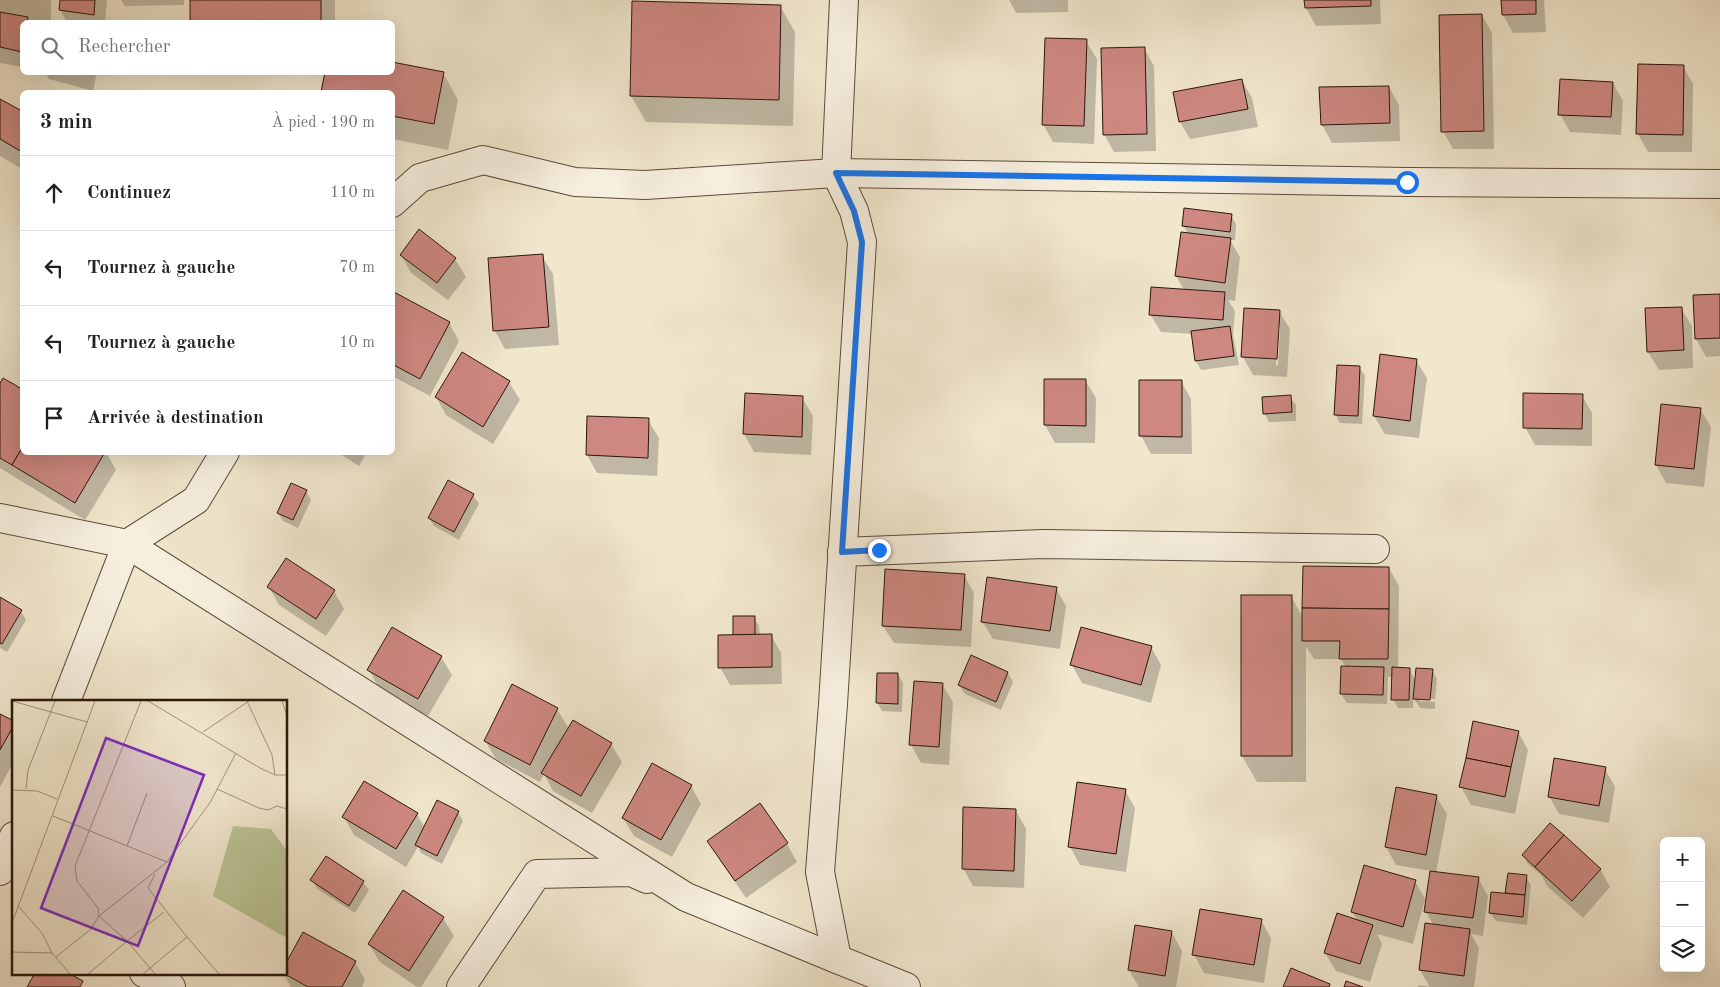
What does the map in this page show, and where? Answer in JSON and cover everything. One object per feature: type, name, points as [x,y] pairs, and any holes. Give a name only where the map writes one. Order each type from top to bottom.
[{"type":"street","points":[[837,959],[820,872],[833,704],[862,242],[854,211],[836,173],[844,0]]},
{"type":"street","points":[[395,200],[420,178],[483,160],[575,182],[645,185],[836,173],[1407,182],[1720,184]]},
{"type":"street","points":[[66,700],[126,544],[196,500],[223,455]]},
{"type":"street","points":[[0,518],[126,544],[686,897]]},
{"type":"street","points":[[842,552],[1044,544],[1375,549]]},
{"type":"street","points":[[12,841],[0,871],[12,880]]},
{"type":"street","points":[[461,987],[537,874],[631,872],[686,897],[906,987]]},
{"type":"street","points":[[146,974],[171,987]]},
{"type":"building","points":[[60,0],[95,0],[94,15],[59,10]]},
{"type":"building","points":[[190,0],[321,0],[321,20],[190,20]]},
{"type":"building","points":[[1304,0],[1371,0],[1371,6],[1305,8]]},
{"type":"building","points":[[1501,0],[1536,0],[1536,14],[1502,15]]},
{"type":"building","points":[[632,1],[781,5],[779,100],[630,96]]},
{"type":"building","points":[[0,12],[28,17],[27,20],[20,20],[20,52],[0,47]]},
{"type":"building","points":[[1482,14],[1484,131],[1441,132],[1439,15]]},
{"type":"building","points":[[1045,38],[1087,39],[1084,126],[1042,125]]},
{"type":"building","points":[[1145,47],[1147,134],[1103,135],[1101,48]]},
{"type":"building","points":[[395,63],[444,72],[434,124],[395,117],[395,90],[321,90],[324,75],[395,75]]},
{"type":"building","points":[[1638,64],[1684,65],[1683,135],[1636,134]]},
{"type":"building","points":[[1242,79],[1248,109],[1179,122],[1173,92]]},
{"type":"building","points":[[1560,79],[1613,82],[1611,117],[1558,115]]},
{"type":"building","points":[[1389,86],[1390,123],[1321,125],[1319,87]]},
{"type":"building","points":[[0,99],[20,110],[20,151],[0,139]]},
{"type":"building","points":[[1184,208],[1232,214],[1230,232],[1182,226]]},
{"type":"building","points":[[419,229],[456,258],[437,283],[400,255]]},
{"type":"building","points":[[1181,232],[1231,238],[1225,283],[1175,276]]},
{"type":"building","points":[[543,254],[549,327],[493,331],[488,258]]},
{"type":"building","points":[[1151,287],[1225,292],[1223,320],[1149,315]]},
{"type":"building","points":[[395,293],[450,322],[420,379],[395,366]]},
{"type":"building","points":[[1720,294],[1720,338],[1695,339],[1693,295]]},
{"type":"building","points":[[1682,307],[1684,350],[1647,352],[1645,308]]},
{"type":"building","points":[[1244,308],[1280,310],[1277,359],[1241,357]]},
{"type":"building","points":[[1230,326],[1234,356],[1195,361],[1191,331]]},
{"type":"building","points":[[462,352],[510,381],[483,427],[435,397]]},
{"type":"building","points":[[1380,354],[1417,359],[1410,421],[1373,416]]},
{"type":"building","points":[[1337,365],[1360,366],[1358,416],[1334,415]]},
{"type":"building","points":[[3,378],[20,388],[20,451],[12,465],[0,458],[0,383]]},
{"type":"building","points":[[1044,379],[1086,379],[1086,426],[1044,425]]},
{"type":"building","points":[[1139,380],[1182,380],[1182,437],[1139,436]]},
{"type":"building","points":[[745,393],[803,396],[802,437],[743,434]]},
{"type":"building","points":[[1523,393],[1583,394],[1582,429],[1523,428]]},
{"type":"building","points":[[1291,395],[1292,412],[1263,414],[1262,397]]},
{"type":"building","points":[[1661,404],[1701,408],[1694,469],[1655,465]]},
{"type":"building","points":[[587,416],[649,418],[648,458],[586,455]]},
{"type":"building","points":[[20,451],[20,455],[103,455],[75,503],[12,465]]},
{"type":"building","points":[[448,480],[474,494],[454,532],[428,518]]},
{"type":"building","points":[[291,483],[307,490],[293,520],[277,513]]},
{"type":"building","points":[[286,558],[335,590],[316,619],[267,587]]},
{"type":"building","points":[[1303,566],[1389,567],[1389,609],[1302,608]]},
{"type":"building","points":[[885,569],[965,574],[961,630],[882,626]]},
{"type":"building","points":[[987,577],[1057,587],[1050,631],[981,622]]},
{"type":"building","points":[[1241,595],[1292,595],[1292,756],[1241,756]]},
{"type":"building","points":[[0,597],[22,610],[2,644],[0,643]]},
{"type":"building","points":[[1302,608],[1389,609],[1388,659],[1339,659],[1340,641],[1302,641]]},
{"type":"building","points":[[733,616],[755,616],[755,635],[733,635]]},
{"type":"building","points":[[392,627],[442,656],[418,699],[367,670]]},
{"type":"building","points":[[1081,627],[1152,646],[1141,685],[1070,665]]},
{"type":"building","points":[[772,634],[772,667],[718,668],[718,635]]},
{"type":"building","points":[[971,655],[1008,672],[996,702],[958,685]]},
{"type":"building","points":[[1341,666],[1384,667],[1383,695],[1340,694]]},
{"type":"building","points":[[1392,667],[1410,668],[1409,700],[1391,700]]},
{"type":"building","points":[[1416,668],[1433,669],[1430,700],[1413,699]]},
{"type":"building","points":[[877,673],[898,673],[898,704],[876,703]]},
{"type":"building","points":[[914,681],[943,683],[939,747],[909,745]]},
{"type":"building","points":[[512,684],[558,708],[530,765],[484,741]]},
{"type":"building","points":[[0,714],[12,720],[12,729],[0,750]]},
{"type":"building","points":[[573,720],[612,743],[581,796],[541,773]]},
{"type":"building","points":[[1473,721],[1519,731],[1511,767],[1466,758]]},
{"type":"building","points":[[1466,758],[1511,767],[1505,797],[1459,787]]},
{"type":"building","points":[[1554,758],[1606,767],[1599,806],[1548,797]]},
{"type":"building","points":[[652,763],[692,785],[661,840],[622,818]]},
{"type":"building","points":[[364,781],[418,813],[396,849],[342,817]]},
{"type":"building","points":[[1077,782],[1126,789],[1116,854],[1068,847]]},
{"type":"building","points":[[1396,787],[1437,795],[1426,855],[1385,847]]},
{"type":"building","points":[[437,800],[459,811],[437,856],[415,845]]},
{"type":"building","points":[[760,803],[788,843],[735,881],[707,841]]},
{"type":"building","points":[[963,807],[1016,809],[1014,871],[962,869]]},
{"type":"building","points":[[1550,823],[1564,835],[1535,867],[1522,855]]},
{"type":"building","points":[[1564,835],[1601,869],[1572,901],[1535,867]]},
{"type":"building","points":[[326,856],[364,881],[349,906],[310,880]]},
{"type":"building","points":[[1364,865],[1416,880],[1403,927],[1351,912]]},
{"type":"building","points":[[1430,871],[1479,877],[1473,918],[1424,912]]},
{"type":"building","points":[[1508,873],[1527,875],[1525,895],[1505,893]]},
{"type":"building","points":[[403,890],[444,917],[409,971],[368,944]]},
{"type":"building","points":[[1491,892],[1525,895],[1523,917],[1489,913]]},
{"type":"building","points":[[1200,909],[1262,919],[1254,965],[1192,955]]},
{"type":"building","points":[[1337,913],[1373,925],[1360,964],[1324,953]]},
{"type":"building","points":[[1425,923],[1470,929],[1464,976],[1419,970]]},
{"type":"building","points":[[1135,925],[1172,931],[1165,976],[1128,970]]},
{"type":"building","points":[[303,932],[356,961],[342,987],[308,987],[285,974],[288,974],[288,959]]},
{"type":"building","points":[[1291,968],[1330,984],[1329,987],[1283,987]]},
{"type":"building","points":[[34,974],[70,974],[83,981],[80,987],[27,987]]},
{"type":"building","points":[[1346,981],[1363,987],[1344,987]]},
{"type":"route","points":[[879,550],[842,552],[862,242],[854,211],[836,173],[1407,182]]}]
